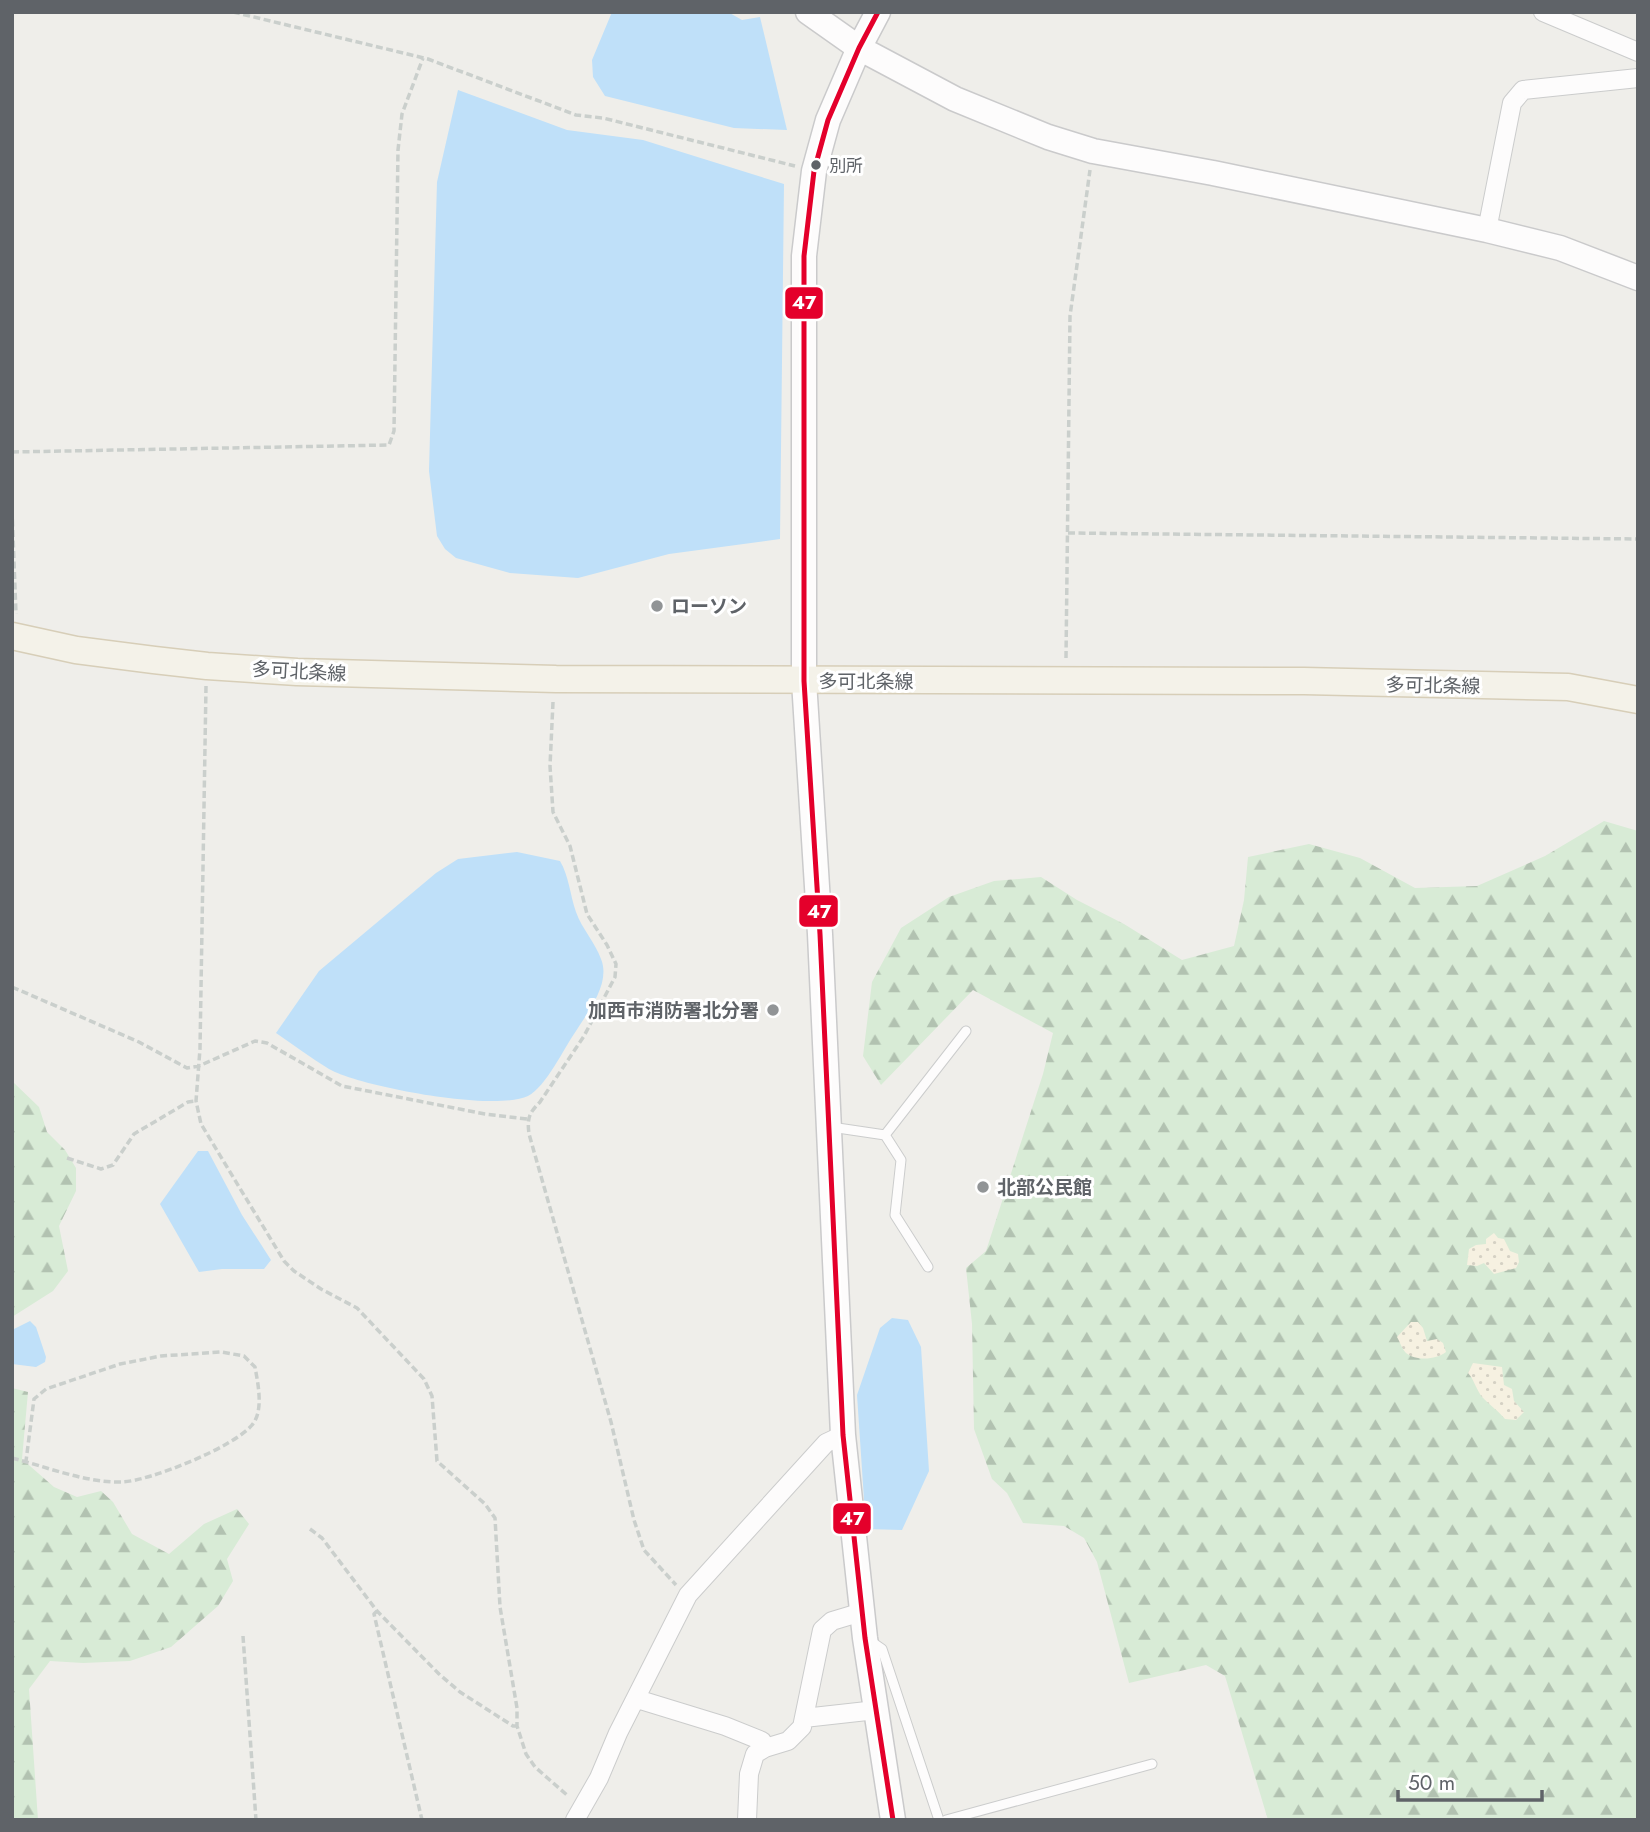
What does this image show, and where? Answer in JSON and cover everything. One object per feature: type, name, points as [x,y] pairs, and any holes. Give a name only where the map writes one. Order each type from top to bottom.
[{"type":"main road","points":[[808,12],[859,48],[955,99],[1009,123],[1093,151],[1487,230],[1560,248],[1635,275]]},
{"type":"main road","points":[[878,12],[859,48],[828,120],[814,171],[804,256],[804,681],[819,921],[843,1435],[865,1638],[893,1820]]},
{"type":"main road","name":"多可北条線","points":[[15,637],[75,650],[207,667],[297,672],[556,679],[1304,681],[1569,687],[1638,700]]},
{"type":"street","points":[[1543,12],[1638,52]]},
{"type":"street","points":[[1487,230],[1512,103],[1523,90],[1638,78]]},
{"type":"street","points":[[578,1813],[599,1778],[618,1733],[688,1595],[826,1443],[843,1435]]},
{"type":"street","points":[[747,1820],[748,1774],[755,1754],[788,1741],[802,1727],[822,1630],[832,1621],[862,1612]]},
{"type":"street","points":[[637,1699],[725,1726],[762,1741],[765,1748]]},
{"type":"street","points":[[804,1718],[876,1710]]},
{"type":"lane","points":[[886,1135],[966,1031]]},
{"type":"lane","points":[[829,1127],[886,1135]]},
{"type":"lane","points":[[886,1135],[901,1160],[895,1215],[928,1267]]},
{"type":"lane","points":[[865,1638],[882,1649],[939,1820]]},
{"type":"lane","points":[[946,1820],[1152,1764]]},
{"type":"path","points":[[233,12],[423,58],[576,115],[615,121],[814,171]]},
{"type":"path","points":[[12,452],[389,445],[394,431],[398,149],[402,114],[423,58]]},
{"type":"path","points":[[1065,682],[1070,316],[1093,151]]},
{"type":"path","points":[[12,509],[15,637]]},
{"type":"path","points":[[1068,533],[1638,539]]},
{"type":"path","points":[[207,667],[199,1066],[196,1101],[201,1125],[284,1261],[321,1289],[357,1308],[429,1387],[438,1461],[485,1504],[495,1518],[500,1606],[517,1708],[517,1726],[526,1754],[578,1813]]},
{"type":"path","points":[[556,679],[550,766],[553,813],[570,846],[587,914],[615,964],[615,977],[584,1036],[527,1119],[529,1134],[611,1422],[644,1550],[688,1595]]},
{"type":"path","points":[[12,987],[139,1042],[187,1068],[199,1066],[255,1041],[267,1043],[342,1086],[472,1112],[527,1119]]},
{"type":"path","points":[[67,1158],[101,1169],[113,1165],[134,1133],[188,1102],[196,1101]]},
{"type":"path","points":[[12,1458],[94,1479],[123,1482],[156,1475],[234,1439],[253,1424],[258,1411],[256,1367],[244,1356],[221,1352],[161,1356],[120,1364],[46,1389],[34,1399],[26,1461]]},
{"type":"path","points":[[310,1528],[322,1538],[377,1611],[460,1692],[517,1726]]},
{"type":"path","points":[[377,1611],[374,1614],[422,1820]]},
{"type":"path","points":[[243,1636],[256,1820]]},
{"type":"green space","points":[[1604,821],[1638,831],[1638,1820],[1268,1820],[1225,1676],[1206,1665],[1129,1683],[1097,1562],[1084,1538],[1064,1526],[1023,1523],[1007,1493],[992,1479],[974,1429],[972,1324],[966,1268],[986,1251],[1043,1074],[1053,1033],[973,990],[881,1085],[863,1056],[872,982],[901,928],[949,897],[994,881],[1041,877],[1182,960],[1234,946],[1244,900],[1248,857],[1309,844],[1360,858],[1415,888],[1477,886],[1545,856]]},
{"type":"green space","points":[[12,1081],[39,1107],[47,1132],[65,1150],[76,1168],[76,1191],[59,1226],[68,1271],[53,1291],[12,1317]]},
{"type":"green space","points":[[12,1388],[28,1392],[22,1459],[54,1487],[77,1497],[101,1491],[113,1502],[132,1534],[169,1554],[204,1524],[237,1509],[249,1524],[227,1559],[233,1581],[218,1606],[171,1647],[130,1661],[50,1661],[29,1689],[38,1820],[12,1820]]},
{"type":"sand","points":[[1494,1233],[1498,1238],[1504,1239],[1510,1251],[1518,1254],[1519,1262],[1516,1268],[1494,1274],[1484,1263],[1477,1266],[1467,1265],[1469,1249],[1486,1244],[1486,1239]]},
{"type":"sand","points":[[1411,1322],[1418,1322],[1427,1341],[1437,1339],[1443,1343],[1446,1352],[1437,1357],[1426,1358],[1406,1353],[1397,1337]]},
{"type":"sand","points":[[1473,1363],[1502,1367],[1504,1385],[1512,1389],[1514,1401],[1524,1412],[1516,1420],[1505,1419],[1482,1396],[1468,1373]]},
{"type":"water","points":[[612,12],[728,12],[742,20],[760,17],[787,130],[734,128],[605,96],[593,77],[592,60]]},
{"type":"water","points":[[458,90],[567,130],[643,140],[784,184],[780,539],[669,554],[578,578],[510,573],[456,558],[445,549],[437,536],[429,471],[437,182]]},
{"type":"water","points":[[517,852],[560,861],[576,912],[601,959],[603,968],[601,987],[592,1006],[548,1076],[535,1091],[528,1096],[512,1100],[488,1101],[398,1090],[329,1069],[276,1033],[319,971],[436,873],[458,859]]},
{"type":"water","points":[[198,1151],[208,1151],[242,1215],[271,1260],[264,1269],[199,1272],[160,1204]]},
{"type":"water","points":[[892,1318],[908,1320],[921,1347],[929,1471],[902,1530],[866,1529],[857,1395],[880,1328]]},
{"type":"water","points":[[30,1321],[36,1327],[46,1357],[45,1362],[36,1367],[12,1364],[12,1330]]},
{"type":"transit line","name":"47","points":[[878,12],[859,48],[828,120],[814,171],[804,256],[804,681],[820,934],[843,1435],[865,1638],[893,1820]]},
{"type":"place","name":"別所","points":[[816,165]]},
{"type":"place","name":"ローソン","points":[[657,606]]},
{"type":"place","name":"加西市消防署北分署","points":[[773,1010]]},
{"type":"place","name":"北部公民館","points":[[983,1187]]}]
